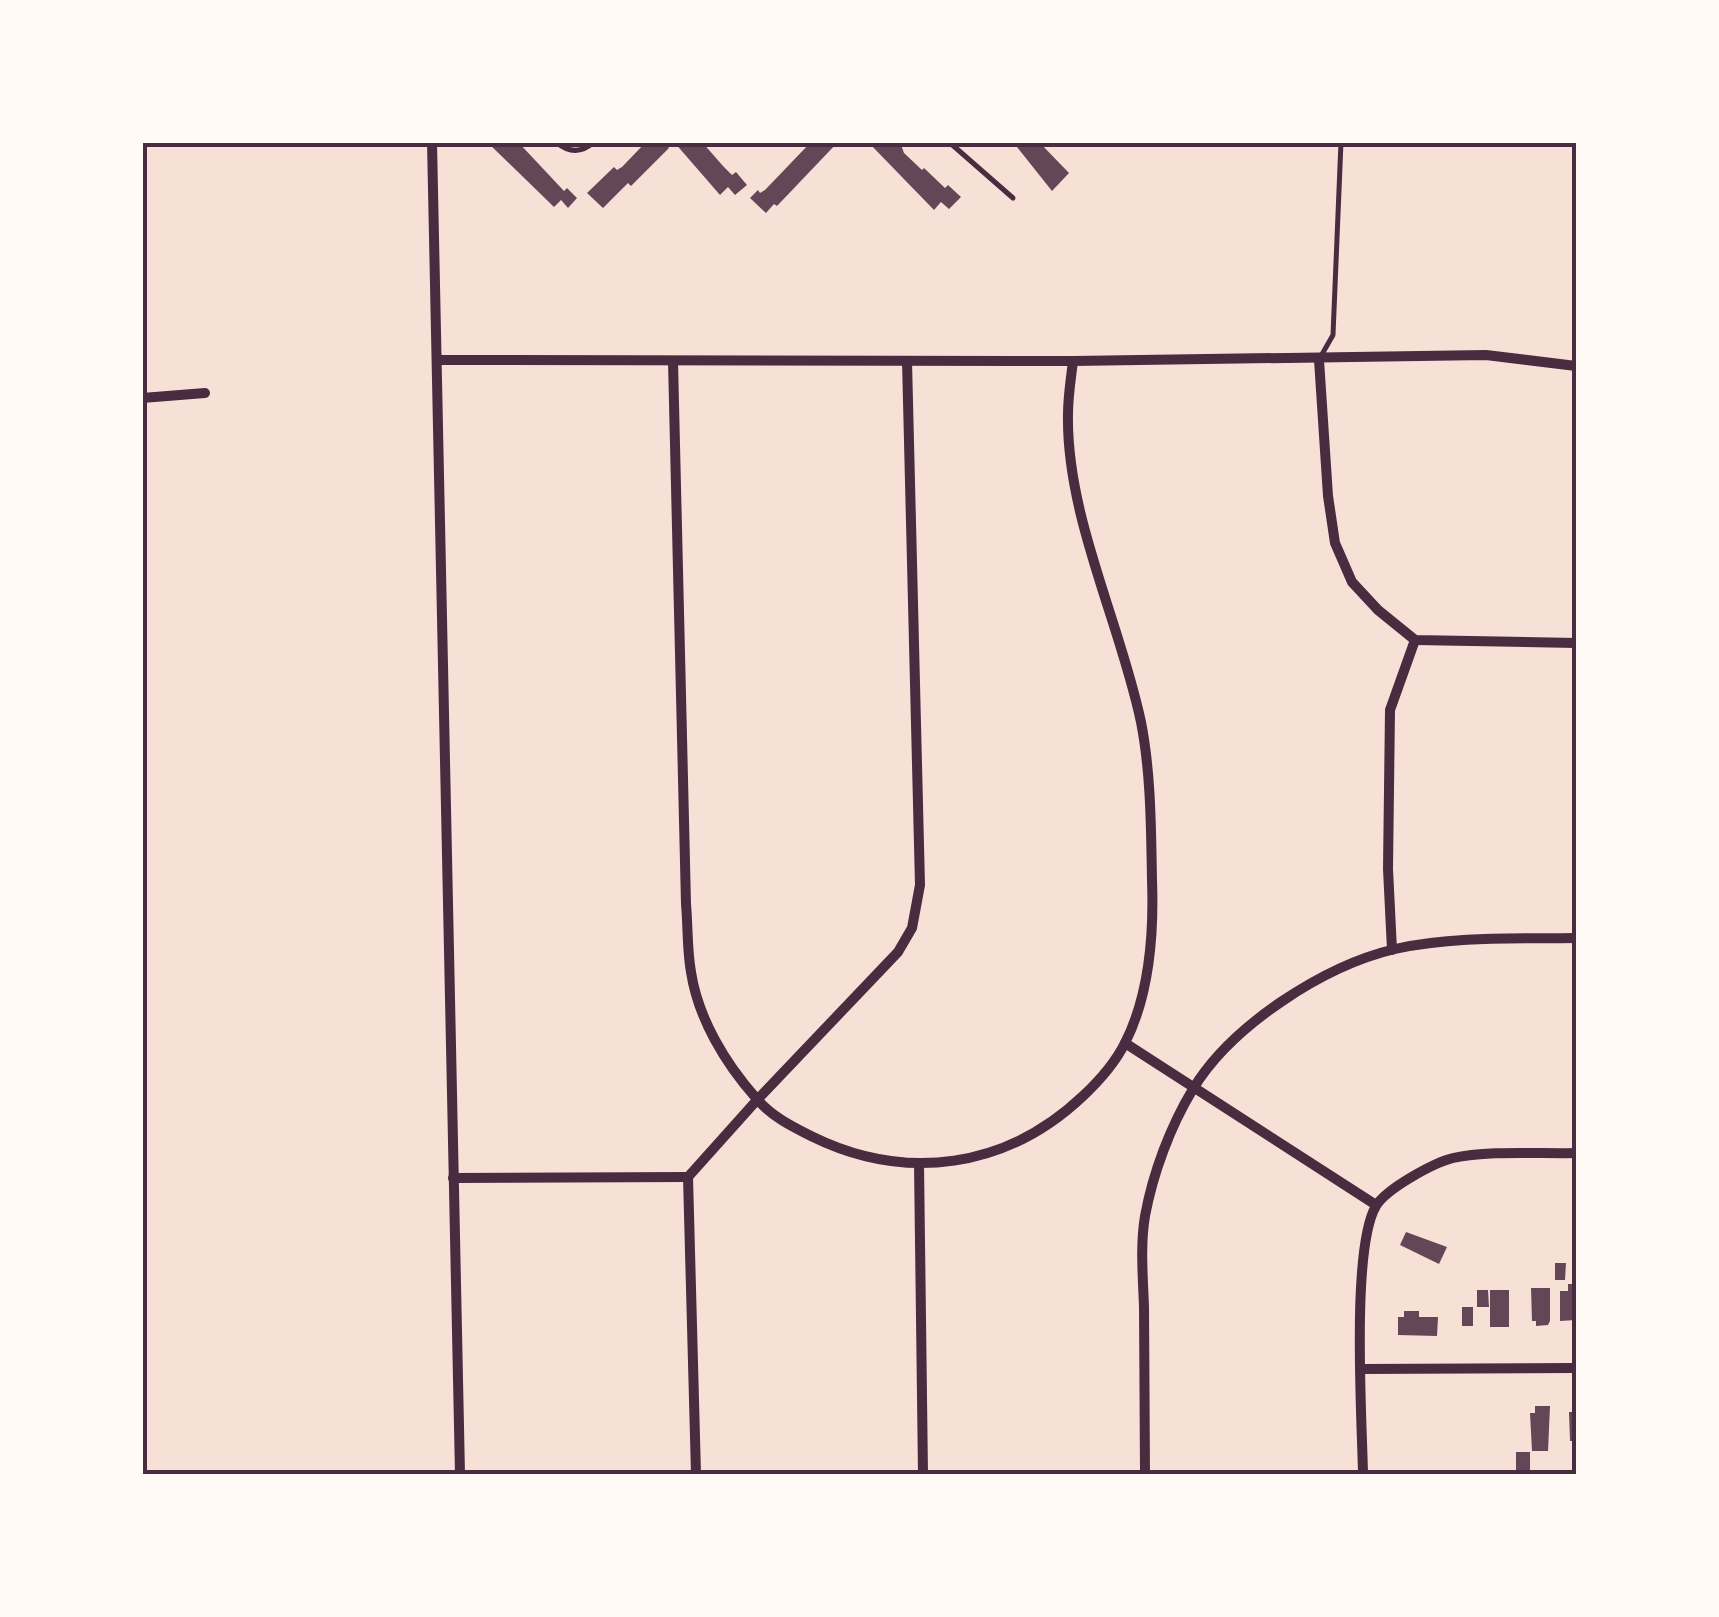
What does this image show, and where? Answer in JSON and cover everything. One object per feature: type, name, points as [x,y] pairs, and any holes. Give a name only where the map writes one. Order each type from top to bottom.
[{"type":"street","points":[[432,142],[460,1474]]},
{"type":"street","points":[[436,360],[1319,360],[1486,354],[1576,366]]},
{"type":"street","points":[[1319,360],[1328,496],[1335,543],[1352,582],[1415,640],[1576,643]]},
{"type":"street","points":[[673,361],[691,972],[702,1013],[724,1056],[757,1100],[782,1122],[827,1144],[872,1158],[919,1164],[984,1156],[1027,1140],[1070,1108],[1100,1080],[1125,1043],[1144,990],[1154,921],[1150,810],[1141,724],[1077,492],[1068,415],[1072,361]]},
{"type":"street","points":[[696,1474],[688,1177],[898,952],[912,928],[920,885],[906,361]]},
{"type":"street","points":[[142,398],[205,394]]},
{"type":"street","points":[[1392,950],[1388,869],[1390,710],[1415,640]]},
{"type":"street","points":[[1145,1474],[1145,1220],[1156,1173],[1194,1088],[1224,1051],[1258,1019],[1300,989],[1347,966],[1392,950],[1448,940],[1576,938]]},
{"type":"street","points":[[1125,1043],[1376,1206]]},
{"type":"street","points":[[1363,1474],[1361,1369],[1366,1242],[1376,1206],[1412,1176],[1453,1158],[1576,1153]]},
{"type":"street","points":[[919,1164],[923,1474]]},
{"type":"street","points":[[453,1178],[688,1177]]},
{"type":"street","points":[[1361,1369],[1576,1368]]},
{"type":"lane","points":[[556,142],[569,151],[581,150],[594,142]]},
{"type":"lane","points":[[949,142],[1013,198]]},
{"type":"lane","points":[[1319,360],[1333,335],[1341,142]]},
{"type":"building","points":[[487,142],[518,142],[564,191],[567,188],[577,198],[568,208],[561,200],[554,207]]},
{"type":"building","points":[[646,142],[664,142],[669,148],[603,208],[587,193],[614,167],[622,167]]},
{"type":"building","points":[[674,142],[702,142],[732,175],[736,172],[747,185],[735,195],[728,187],[720,195]]},
{"type":"building","points":[[811,142],[838,142],[766,213],[750,198],[758,190],[765,190]]},
{"type":"building","points":[[868,142],[900,142],[904,153],[922,170],[961,197],[949,209],[941,202],[934,210]]},
{"type":"building","points":[[1013,142],[1039,142],[1069,173],[1052,191]]},
{"type":"building","points":[[1406,1232],[1447,1247],[1439,1264],[1400,1245]]},
{"type":"building","points":[[1555,1263],[1566,1263],[1565,1280],[1555,1280]]},
{"type":"building","points":[[1568,1284],[1576,1284],[1576,1320],[1560,1321],[1560,1291],[1568,1291]]},
{"type":"building","points":[[1531,1288],[1550,1288],[1548,1325],[1536,1326],[1536,1321],[1532,1321]]},
{"type":"building","points":[[1477,1290],[1488,1290],[1489,1307],[1477,1307]]},
{"type":"building","points":[[1490,1290],[1509,1290],[1509,1327],[1490,1327]]},
{"type":"building","points":[[1462,1307],[1473,1307],[1473,1326],[1462,1326]]},
{"type":"building","points":[[1404,1311],[1419,1311],[1419,1317],[1438,1317],[1437,1336],[1398,1335],[1398,1317],[1404,1317]]},
{"type":"building","points":[[1535,1406],[1550,1406],[1548,1451],[1532,1451],[1530,1413],[1535,1413]]},
{"type":"building","points":[[1573,1406],[1576,1441],[1570,1441],[1569,1412],[1573,1412]]},
{"type":"building","points":[[1516,1452],[1530,1452],[1530,1471],[1516,1471]]}]
